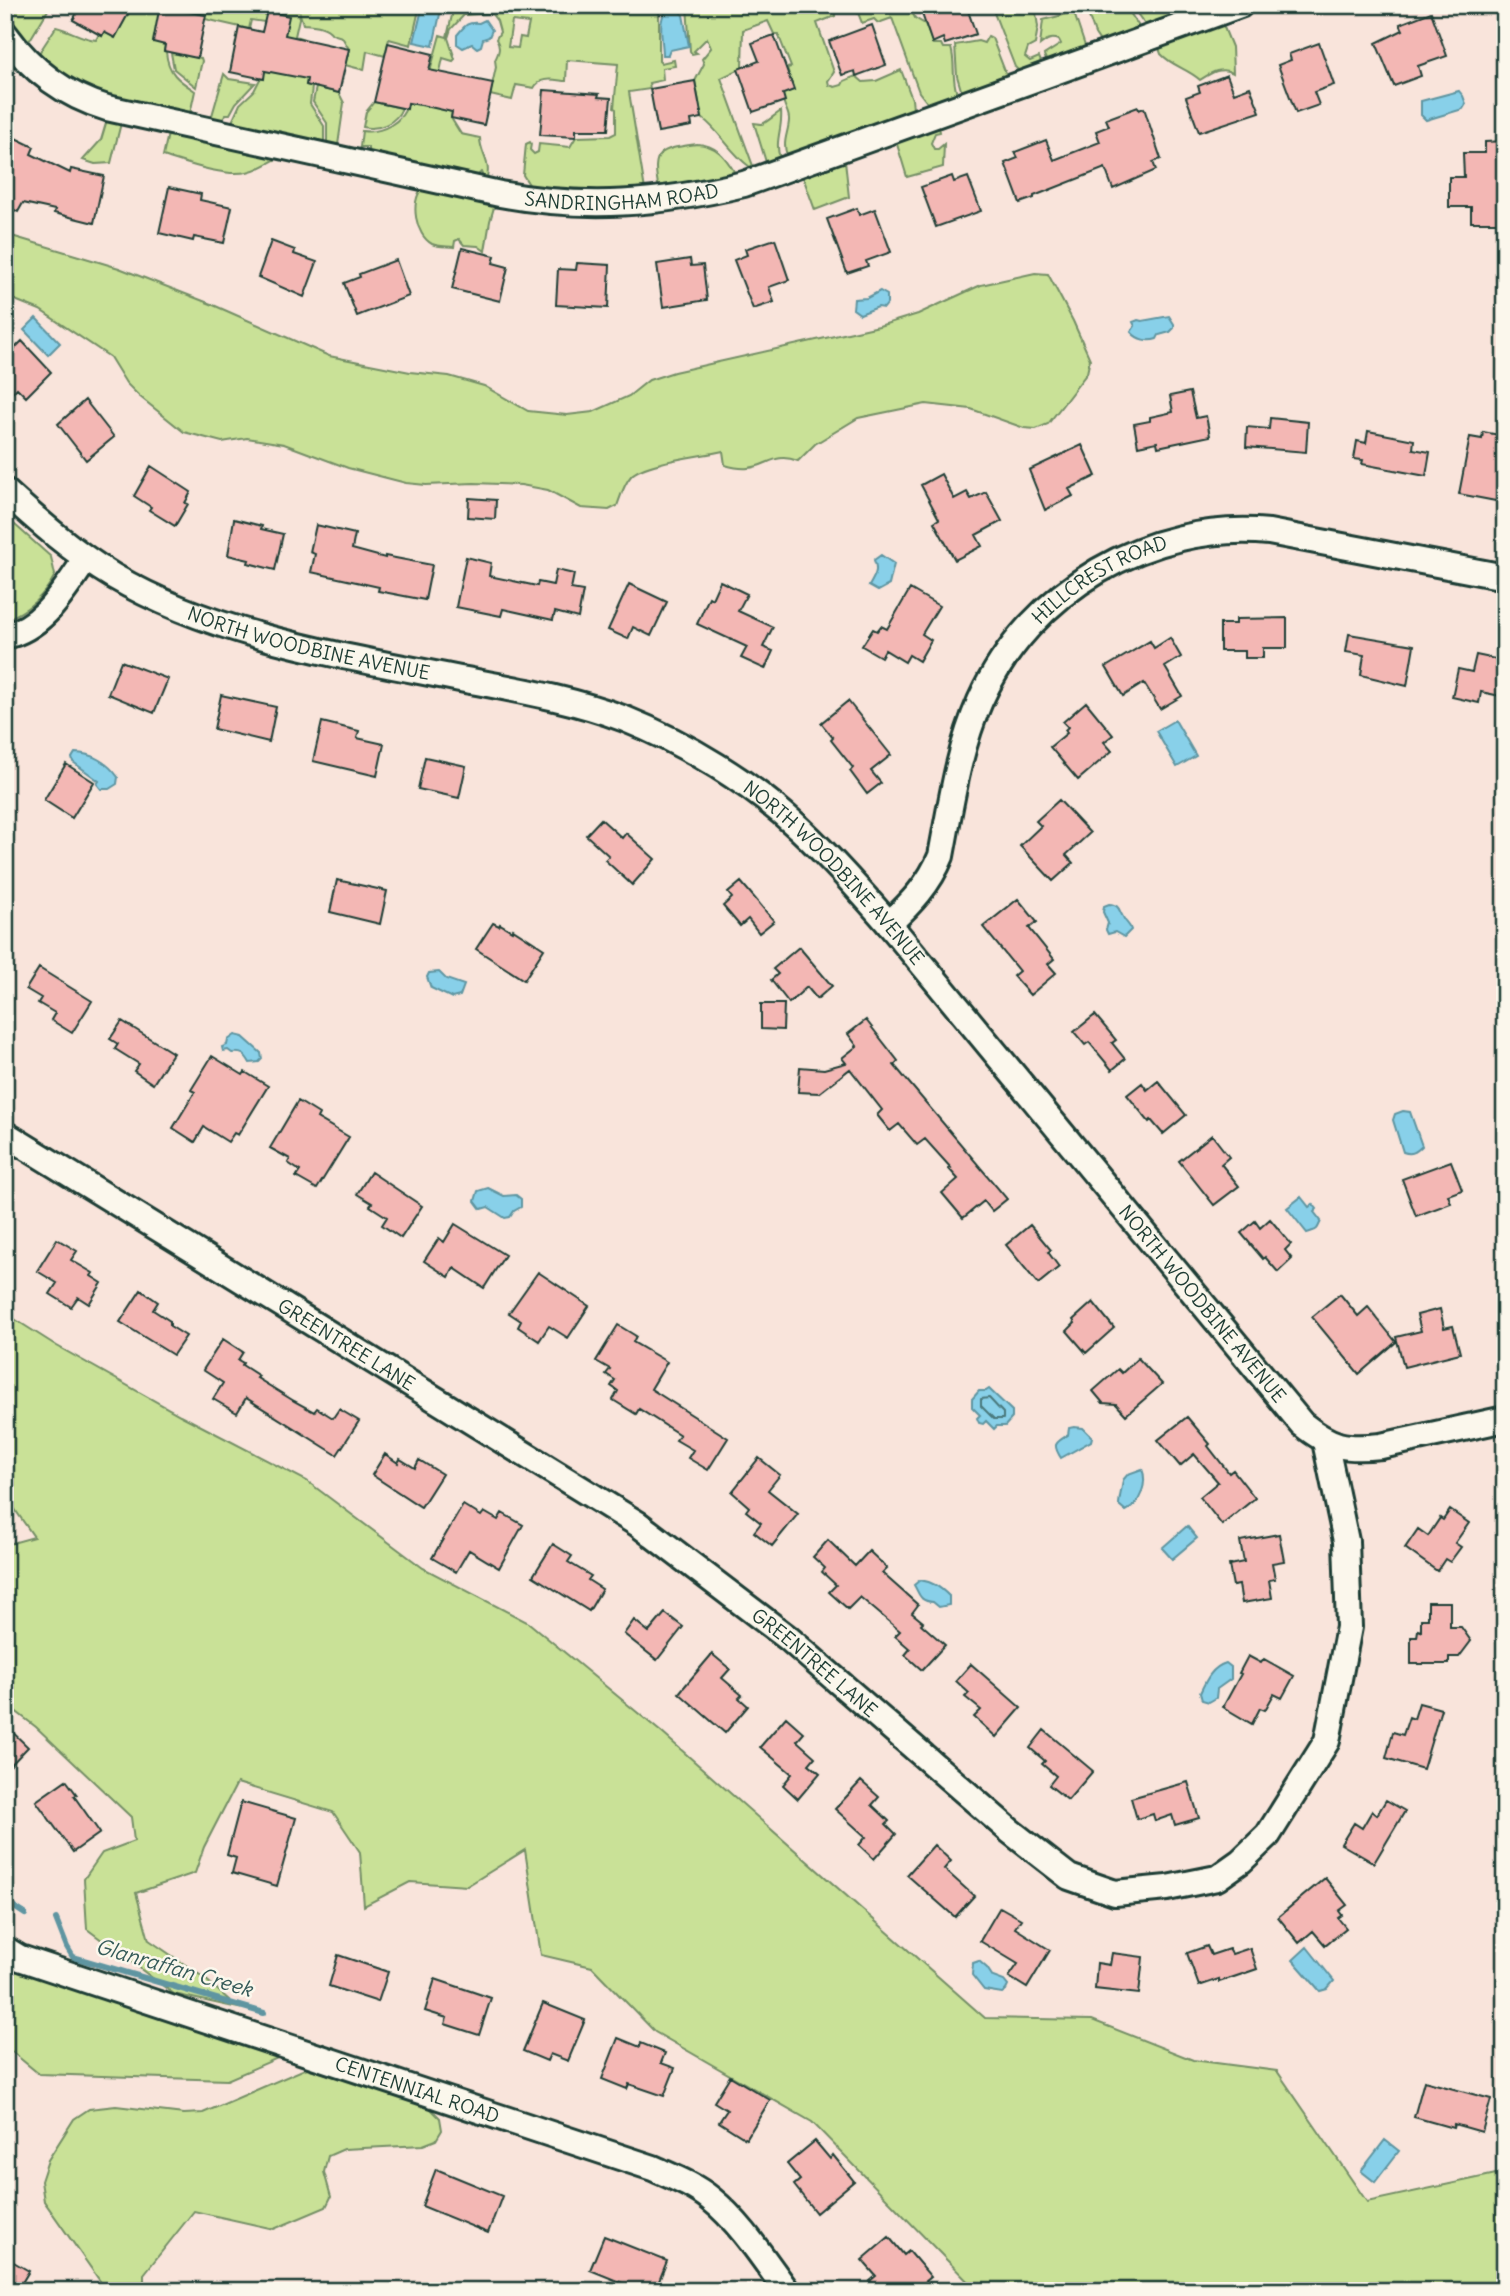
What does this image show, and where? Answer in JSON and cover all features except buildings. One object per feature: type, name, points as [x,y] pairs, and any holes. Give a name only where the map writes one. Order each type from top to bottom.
[{"type":"street","name":"SANDRINGHAM ROAD","points":[[5,34],[42,75],[69,93],[97,105],[500,194],[542,201],[602,204],[671,200],[748,183],[1240,5]]},
{"type":"street","name":"NORTH WOODBINE AVENUE","points":[[5,491],[63,543],[114,577],[164,601],[235,628],[310,650],[567,699],[625,719],[686,747],[745,785],[796,826],[842,872],[889,924],[1302,1424],[1325,1441],[1362,1448],[1505,1419]]},
{"type":"street","name":"HILLCREST ROAD","points":[[889,924],[925,887],[941,856],[963,747],[970,724],[991,679],[1037,617],[1101,569],[1148,547],[1173,540],[1198,534],[1246,530],[1269,532],[1505,577]]},
{"type":"street","points":[[5,636],[29,627],[43,615],[58,599],[86,559]]},
{"type":"street","name":"GREENTREE LANE","points":[[5,1134],[638,1524],[788,1637],[1010,1831],[1069,1877],[1115,1893],[1167,1888],[1216,1878],[1241,1861],[1268,1835],[1327,1741],[1349,1627],[1346,1541],[1325,1441]]},
{"type":"street","name":"CENTENNIAL ROAD","points":[[5,1949],[20,1958],[653,2168],[709,2198],[731,2218],[787,2291]]},
{"type":"green space","points":[[5,5],[51,5],[28,43]]},
{"type":"green space","points":[[133,5],[160,5],[164,51],[169,65],[179,79],[195,91],[190,114],[135,104],[95,92],[65,76],[39,53],[56,27],[96,40],[99,34],[102,36],[104,32],[115,38]]},
{"type":"green space","points":[[184,5],[420,5],[411,45],[389,39],[385,56],[367,51],[364,70],[345,65],[349,49],[342,37],[323,27],[303,24],[300,14],[295,36],[304,39],[296,75],[308,78],[306,85],[312,87],[310,104],[324,126],[324,143],[231,124],[240,104],[254,91],[260,79],[263,79],[265,22],[251,20],[249,29],[183,11]]},
{"type":"green space","points":[[446,5],[659,5],[659,61],[661,63],[674,60],[675,66],[662,68],[663,80],[649,83],[650,89],[629,92],[645,190],[602,193],[530,186],[523,175],[526,144],[530,142],[530,150],[534,154],[538,152],[539,144],[570,147],[576,137],[610,136],[616,133],[614,108],[618,64],[567,60],[566,81],[544,80],[534,88],[516,85],[512,100],[490,95],[499,50],[496,39],[500,32],[491,13],[464,15],[451,29],[448,38],[455,59],[453,61],[443,58],[439,76],[441,109],[452,112],[451,118],[461,134],[480,138],[488,167],[487,177],[483,177],[481,172],[477,176],[368,152],[368,147],[360,147],[362,131],[377,131],[391,125],[402,116],[408,103],[421,105],[440,35],[447,37],[453,11],[445,10]],"holes":[[[512,21],[529,23],[526,38],[520,37],[518,48],[508,47]]]},
{"type":"green space","points":[[687,5],[843,5],[835,9],[835,16],[817,23],[834,72],[828,81],[829,85],[842,85],[844,81],[856,76],[863,82],[876,81],[901,70],[913,109],[826,143],[787,155],[785,142],[789,117],[783,94],[794,90],[787,68],[791,67],[778,34],[774,34],[768,21],[743,30],[742,68],[721,78],[753,166],[750,167],[702,118],[695,81],[704,64],[702,59],[711,48],[707,38],[694,51],[697,53],[692,54],[690,51]]},
{"type":"green space","points":[[855,5],[915,5],[912,12],[915,18],[925,24],[933,44],[951,48],[957,94],[929,105],[919,92],[892,18],[878,23],[874,19],[862,23]]},
{"type":"green space","points":[[991,5],[1017,5],[1019,12],[1031,7],[1033,13],[1036,13],[1038,27],[1035,44],[1028,48],[1025,57],[1030,61],[1039,57],[1042,64],[1020,72],[1015,67]]},
{"type":"green space","points":[[1085,5],[1125,5],[1138,29],[1101,43]]},
{"type":"green space","points":[[1131,5],[1172,5],[1175,13],[1146,26]]},
{"type":"green space","points":[[1073,10],[1086,49],[1047,62],[1044,55],[1061,44],[1054,39],[1040,45],[1043,20],[1063,15]]},
{"type":"green space","points":[[1223,25],[1232,47],[1233,73],[1220,70],[1200,80],[1161,54],[1159,48]]},
{"type":"green space","points":[[988,36],[992,38],[1006,74],[962,93],[957,76],[955,45],[978,41],[984,43]]},
{"type":"green space","points":[[171,53],[201,58],[196,87],[174,69]]},
{"type":"green space","points":[[224,74],[229,79],[255,83],[222,121],[211,119]]},
{"type":"green space","points":[[316,87],[339,93],[344,103],[338,145],[327,143],[327,123],[313,102]]},
{"type":"green space","points":[[374,102],[402,108],[386,125],[363,127],[366,112]]},
{"type":"green space","points":[[781,111],[778,146],[780,158],[766,162],[754,123],[762,124]]},
{"type":"green space","points":[[107,120],[121,123],[111,163],[95,164],[83,160],[101,140]]},
{"type":"green space","points":[[939,126],[940,132],[935,133],[931,143],[934,149],[944,144],[943,167],[907,177],[896,141]]},
{"type":"green space","points":[[168,134],[278,158],[247,172],[227,173],[163,156]]},
{"type":"green space","points":[[697,144],[710,147],[719,153],[735,173],[699,183],[659,189],[656,166],[661,153]]},
{"type":"green space","points":[[845,161],[849,197],[815,210],[803,177]]},
{"type":"green space","points":[[422,189],[495,204],[485,251],[478,246],[464,245],[459,239],[455,241],[454,247],[434,245],[426,240],[418,226],[415,209],[418,194]]},
{"type":"green space","points":[[5,234],[119,268],[211,304],[329,356],[410,372],[449,376],[484,386],[528,411],[567,415],[593,412],[629,396],[649,380],[674,372],[879,326],[918,314],[981,285],[1035,273],[1048,274],[1090,359],[1087,373],[1048,424],[1036,429],[1024,428],[971,409],[926,404],[858,418],[815,444],[798,461],[783,458],[755,467],[739,468],[725,465],[723,451],[648,467],[631,476],[617,506],[609,510],[581,508],[548,490],[521,485],[406,483],[348,468],[284,444],[247,438],[222,442],[184,432],[126,383],[110,357],[40,310],[5,296]]},
{"type":"green space","points":[[5,516],[51,557],[55,575],[46,590],[34,602],[5,620]]},
{"type":"green space","points":[[5,1313],[57,1346],[180,1415],[307,1481],[423,1568],[529,1623],[661,1732],[985,2018],[1092,2020],[1193,2060],[1277,2071],[1367,2202],[1505,2172],[1505,2291],[977,2291],[812,2122],[655,2032],[592,1967],[541,1955],[525,1850],[467,1886],[410,1882],[364,1906],[360,1852],[333,1812],[237,1783],[204,1847],[195,1873],[136,1893],[149,1940],[203,1977],[238,2008],[174,1994],[87,1929],[84,1879],[102,1853],[134,1841],[131,1817],[36,1727],[5,1703],[5,1545],[34,1537],[5,1495]]},
{"type":"green space","points":[[5,1962],[58,1984],[287,2054],[227,2080],[39,2074],[5,2046]]},
{"type":"green space","points":[[307,2068],[426,2104],[440,2118],[442,2130],[436,2140],[423,2145],[344,2149],[328,2156],[324,2172],[331,2197],[326,2207],[274,2229],[194,2211],[144,2274],[144,2291],[107,2291],[44,2201],[41,2181],[48,2160],[74,2119],[89,2109],[116,2106],[184,2114],[203,2113]]},
{"type":"water","points":[[423,5],[442,5],[433,46],[414,42]]},
{"type":"water","points":[[672,7],[677,8],[683,15],[689,46],[670,50],[668,55],[663,55],[663,15]]},
{"type":"water","points":[[485,20],[492,30],[489,37],[483,39],[481,46],[477,48],[472,44],[463,48],[457,44],[457,35],[464,27]]},
{"type":"water","points":[[1459,91],[1466,104],[1463,109],[1426,120],[1421,115],[1421,101]]},
{"type":"water","points":[[880,291],[887,295],[884,308],[878,307],[860,314],[853,309],[854,299],[867,298]]},
{"type":"water","points":[[1169,316],[1174,328],[1159,335],[1157,339],[1143,340],[1131,332],[1135,326],[1133,322]]},
{"type":"water","points":[[36,318],[60,343],[48,355],[24,330]]},
{"type":"water","points":[[881,555],[894,564],[889,585],[878,591],[869,586],[876,571],[874,560]]},
{"type":"water","points":[[1175,720],[1196,756],[1177,767],[1156,731]]},
{"type":"water","points":[[75,753],[104,763],[118,777],[117,784],[109,789],[101,789],[97,784],[99,781],[73,762]]},
{"type":"water","points":[[1109,904],[1118,908],[1131,930],[1124,937],[1115,932],[1108,934],[1106,930],[1108,923],[1103,912],[1104,906]]},
{"type":"water","points":[[439,972],[446,979],[464,985],[460,996],[452,998],[431,988],[427,977],[429,973]]},
{"type":"water","points":[[235,1035],[243,1037],[261,1053],[262,1059],[259,1062],[250,1063],[243,1054],[223,1051],[222,1047]]},
{"type":"water","points":[[1410,1112],[1422,1146],[1411,1153],[1403,1152],[1393,1120],[1395,1114]]},
{"type":"water","points":[[488,1188],[504,1196],[516,1195],[521,1199],[521,1207],[505,1218],[488,1207],[481,1209],[475,1201],[478,1191]]},
{"type":"water","points":[[1301,1197],[1309,1207],[1313,1204],[1317,1209],[1314,1212],[1321,1221],[1316,1230],[1307,1233],[1287,1208]]},
{"type":"water","points":[[989,1389],[1012,1411],[1012,1418],[1005,1426],[997,1426],[994,1429],[986,1421],[979,1423],[977,1418],[980,1415],[972,1407],[972,1399],[979,1391]]},
{"type":"water","points":[[1069,1428],[1083,1428],[1092,1437],[1091,1441],[1061,1458],[1056,1444],[1068,1435]]},
{"type":"water","points":[[1142,1469],[1142,1493],[1126,1511],[1119,1505],[1123,1480],[1128,1474]]},
{"type":"water","points":[[1187,1526],[1197,1538],[1172,1559],[1162,1548]]},
{"type":"water","points":[[920,1580],[933,1584],[949,1596],[949,1605],[939,1607],[922,1599],[914,1585]]},
{"type":"water","points":[[1226,1663],[1231,1667],[1231,1679],[1217,1689],[1216,1698],[1209,1702],[1202,1700],[1200,1693],[1207,1679],[1213,1671]]},
{"type":"water","points":[[1307,1947],[1334,1981],[1327,1989],[1320,1991],[1293,1960]]},
{"type":"water","points":[[979,1961],[993,1977],[1004,1981],[1008,1986],[1006,1990],[1002,1993],[984,1990],[972,1975],[973,1963]]},
{"type":"water","points":[[1385,2140],[1399,2151],[1375,2182],[1361,2171]]},
{"type":"waterway","name":"Glanraffan Creek","points":[[5,1901],[25,1914]]},
{"type":"waterway","name":"Glanraffan Creek","points":[[56,1919],[73,1957],[264,2013]]}]
